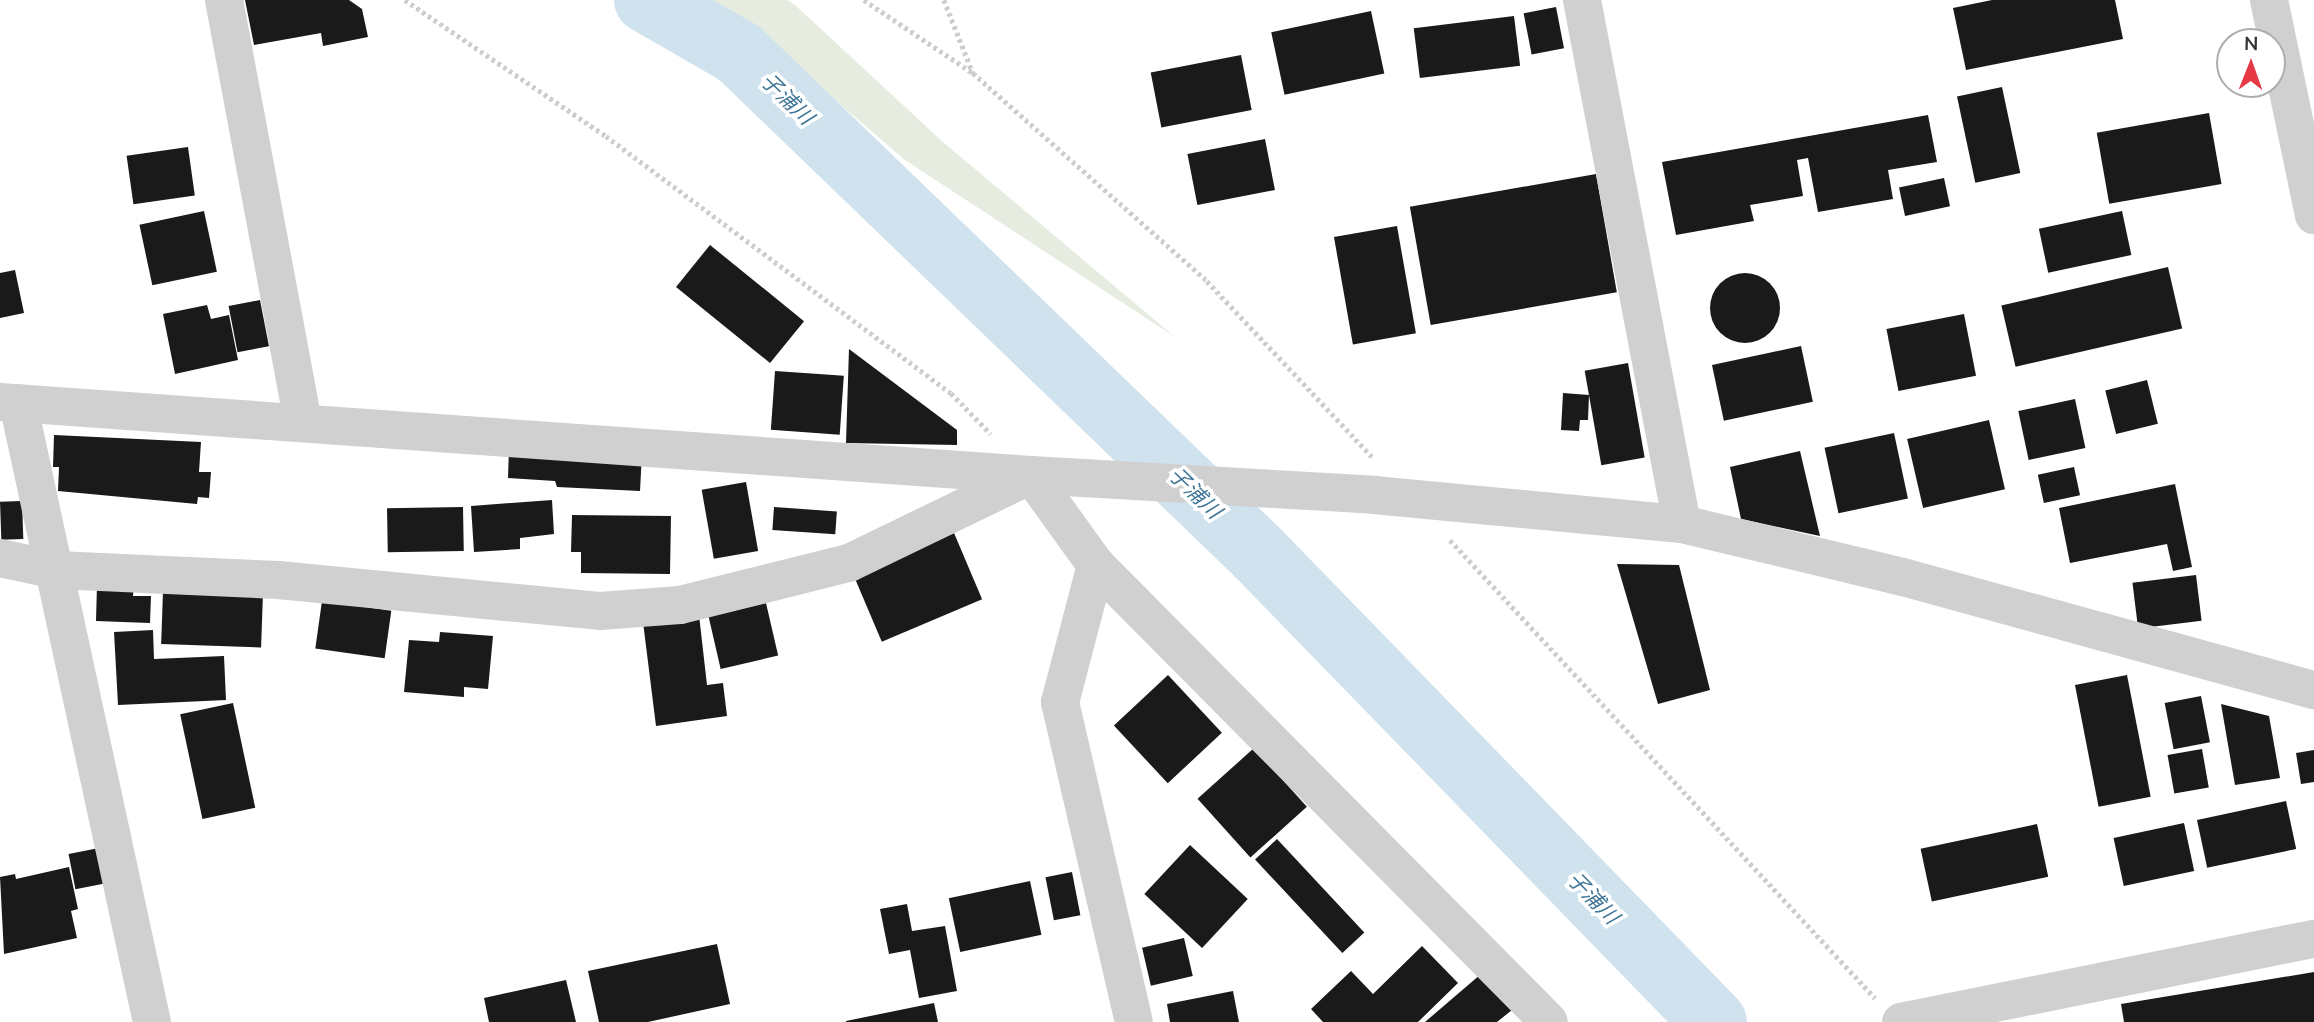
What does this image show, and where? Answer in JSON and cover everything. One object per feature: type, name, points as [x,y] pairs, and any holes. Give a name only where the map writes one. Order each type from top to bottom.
[{"type":"street","points":[[224,0],[303,421]]},
{"type":"street","points":[[1582,0],[1682,524]]},
{"type":"street","points":[[2269,0],[2314,215]]},
{"type":"street","points":[[152,1022],[56,570],[9,402],[1031,475],[1374,495],[1682,524],[1903,577],[2314,690]]},
{"type":"street","points":[[1031,475],[1096,565],[1549,1022]]},
{"type":"street","points":[[0,558],[56,570],[278,580],[600,611],[680,605],[849,563],[1031,475]]},
{"type":"street","points":[[1096,565],[1060,702],[1134,1022]]},
{"type":"street","points":[[1889,1012],[2314,939]]},
{"type":"path","points":[[405,0],[606,136],[951,393],[1031,475]]},
{"type":"path","points":[[864,0],[973,73],[1207,281],[1889,1012]]},
{"type":"path","points":[[944,0],[973,73]]},
{"type":"shaded area","points":[[682,0],[787,0],[795,5],[943,142],[1175,337],[905,160],[751,28],[724,27]]},
{"type":"building","points":[[245,0],[349,0],[362,9],[368,37],[323,46],[321,33],[254,45]]},
{"type":"building","points":[[1992,0],[2115,0],[2123,39],[1966,70],[1953,8]]},
{"type":"building","points":[[1556,7],[1564,48],[1532,55],[1524,13]]},
{"type":"building","points":[[1371,11],[1384,74],[1285,95],[1271,32]]},
{"type":"building","points":[[1514,16],[1520,66],[1420,78],[1414,28]]},
{"type":"building","points":[[1241,55],[1252,110],[1161,128],[1151,73]]},
{"type":"building","points":[[2002,87],[2020,173],[1975,183],[1957,97]]},
{"type":"building","points":[[2209,113],[2222,184],[2109,204],[2097,133]]},
{"type":"building","points":[[1928,115],[1937,162],[1888,170],[1893,199],[1818,212],[1808,158],[1797,160],[1803,196],[1750,205],[1754,221],[1676,235],[1662,162]]},
{"type":"building","points":[[1265,139],[1275,190],[1197,205],[1187,154]]},
{"type":"building","points":[[188,147],[195,196],[133,204],[127,156]]},
{"type":"building","points":[[1596,174],[1617,292],[1431,325],[1410,207]]},
{"type":"building","points":[[1944,178],[1950,206],[1905,216],[1899,188]]},
{"type":"building","points":[[204,211],[217,272],[152,285],[139,225]]},
{"type":"building","points":[[2122,211],[2131,255],[2048,273],[2039,229]]},
{"type":"building","points":[[1397,226],[1416,333],[1353,344],[1334,237]]},
{"type":"building","points":[[710,245],[804,321],[770,363],[676,287]]},
{"type":"building","points":[[2168,267],[2182,328],[2016,367],[2001,305]]},
{"type":"building","points":[[15,270],[24,313],[0,318],[0,273]]},
{"type":"building","points":[[1752,273],[1765,279],[1774,288],[1778,294],[1778,322],[1770,333],[1759,341],[1738,343],[1720,333],[1712,322],[1710,301],[1720,283],[1731,275]]},
{"type":"building","points":[[260,300],[269,346],[238,352],[229,306]]},
{"type":"building","points":[[207,305],[211,319],[229,315],[238,360],[175,374],[163,314]]},
{"type":"building","points":[[1964,314],[1976,376],[1898,391],[1886,329]]},
{"type":"building","points":[[1801,346],[1813,402],[1724,421],[1712,365]]},
{"type":"building","points":[[849,349],[957,430],[957,445],[846,443]]},
{"type":"building","points":[[1628,363],[1645,458],[1601,465],[1585,371]]},
{"type":"building","points":[[775,371],[844,376],[840,435],[771,430]]},
{"type":"building","points":[[2147,380],[2158,424],[2116,434],[2105,390]]},
{"type":"building","points":[[1563,393],[1589,395],[1588,420],[1580,420],[1579,431],[1561,430]]},
{"type":"building","points":[[2075,399],[2085,448],[2029,460],[2018,411]]},
{"type":"building","points":[[1989,420],[2005,489],[1923,508],[1907,439]]},
{"type":"building","points":[[1894,433],[1908,499],[1838,513],[1825,448]]},
{"type":"building","points":[[54,435],[201,442],[199,472],[211,472],[209,498],[198,497],[197,504],[58,491],[59,467],[53,467]]},
{"type":"building","points":[[509,447],[642,453],[640,491],[557,487],[555,481],[508,478]]},
{"type":"building","points":[[1800,451],[1820,536],[1741,519],[1730,467]]},
{"type":"building","points":[[2074,467],[2080,495],[2044,503],[2038,475]]},
{"type":"building","points":[[746,482],[758,551],[714,559],[702,490]]},
{"type":"building","points":[[2175,484],[2192,567],[2173,571],[2167,544],[2070,563],[2059,508]]},
{"type":"building","points":[[552,500],[554,534],[520,538],[520,549],[474,552],[471,506]]},
{"type":"building","points":[[22,501],[23,539],[1,540],[0,502]]},
{"type":"building","points":[[463,507],[464,551],[388,552],[387,508]]},
{"type":"building","points":[[774,507],[837,511],[835,534],[772,530]]},
{"type":"building","points":[[572,515],[671,516],[670,574],[581,573],[581,552],[571,552]]},
{"type":"building","points":[[954,533],[982,599],[882,642],[854,576]]},
{"type":"building","points":[[1617,564],[1679,565],[1710,690],[1658,704]]},
{"type":"building","points":[[2196,575],[2202,621],[2138,628],[2132,583]]},
{"type":"building","points":[[97,584],[134,585],[133,596],[151,596],[150,623],[96,621]]},
{"type":"building","points":[[163,591],[263,594],[261,647],[161,644]]},
{"type":"building","points":[[322,601],[391,611],[385,658],[315,649]]},
{"type":"building","points":[[766,603],[778,656],[721,669],[709,616]]},
{"type":"building","points":[[699,615],[707,685],[723,683],[727,716],[656,726],[643,622]]},
{"type":"building","points":[[153,630],[154,659],[224,656],[226,700],[118,705],[114,632]]},
{"type":"building","points":[[440,632],[493,636],[488,689],[464,687],[464,697],[404,692],[409,640],[439,642]]},
{"type":"building","points":[[1168,675],[1222,733],[1168,783],[1114,725]]},
{"type":"building","points":[[2127,675],[2151,797],[2099,807],[2075,685]]},
{"type":"building","points":[[2201,696],[2210,742],[2174,749],[2165,703]]},
{"type":"building","points":[[233,703],[255,808],[202,819],[180,714]]},
{"type":"building","points":[[2221,704],[2269,716],[2280,778],[2235,785]]},
{"type":"building","points":[[1254,748],[1307,807],[1250,858],[1198,799]]},
{"type":"building","points":[[2202,749],[2209,787],[2174,793],[2168,755]]},
{"type":"building","points":[[2314,750],[2314,782],[2301,784],[2296,753]]},
{"type":"building","points":[[2286,801],[2296,849],[2207,868],[2197,820]]},
{"type":"building","points":[[2184,823],[2194,871],[2124,886],[2114,838]]},
{"type":"building","points":[[2037,824],[2048,877],[1932,902],[1921,849]]},
{"type":"building","points":[[1277,839],[1364,933],[1342,953],[1255,859]]},
{"type":"building","points":[[1190,845],[1248,899],[1202,948],[1144,894]]},
{"type":"building","points":[[99,848],[106,883],[75,889],[69,854]]},
{"type":"building","points":[[69,867],[78,909],[71,911],[77,938],[4,954],[0,877],[15,874],[16,879]]},
{"type":"building","points":[[1072,872],[1080,915],[1054,920],[1045,877]]},
{"type":"building","points":[[1030,881],[1041,935],[960,952],[949,898]]},
{"type":"building","points":[[907,904],[912,931],[945,926],[957,991],[919,998],[910,950],[889,954],[880,909]]},
{"type":"building","points":[[1184,938],[1193,976],[1151,986],[1142,948]]},
{"type":"building","points":[[717,944],[730,1004],[648,1022],[599,1022],[588,971]]},
{"type":"building","points":[[1422,946],[1458,983],[1418,1022],[1323,1022],[1311,1009],[1351,971],[1373,994]]},
{"type":"building","points":[[2314,972],[2314,1022],[2124,1022],[2121,1004]]},
{"type":"building","points":[[1481,974],[1512,1010],[1497,1022],[1425,1022]]},
{"type":"building","points":[[566,980],[576,1022],[489,1022],[484,998]]},
{"type":"building","points":[[1233,991],[1239,1022],[1170,1022],[1167,1004]]},
{"type":"building","points":[[934,1003],[938,1022],[846,1022],[846,1021]]},
{"type":"waterway","name":"子浦川","points":[[647,0],[739,53],[1258,553],[1714,1022]]}]
